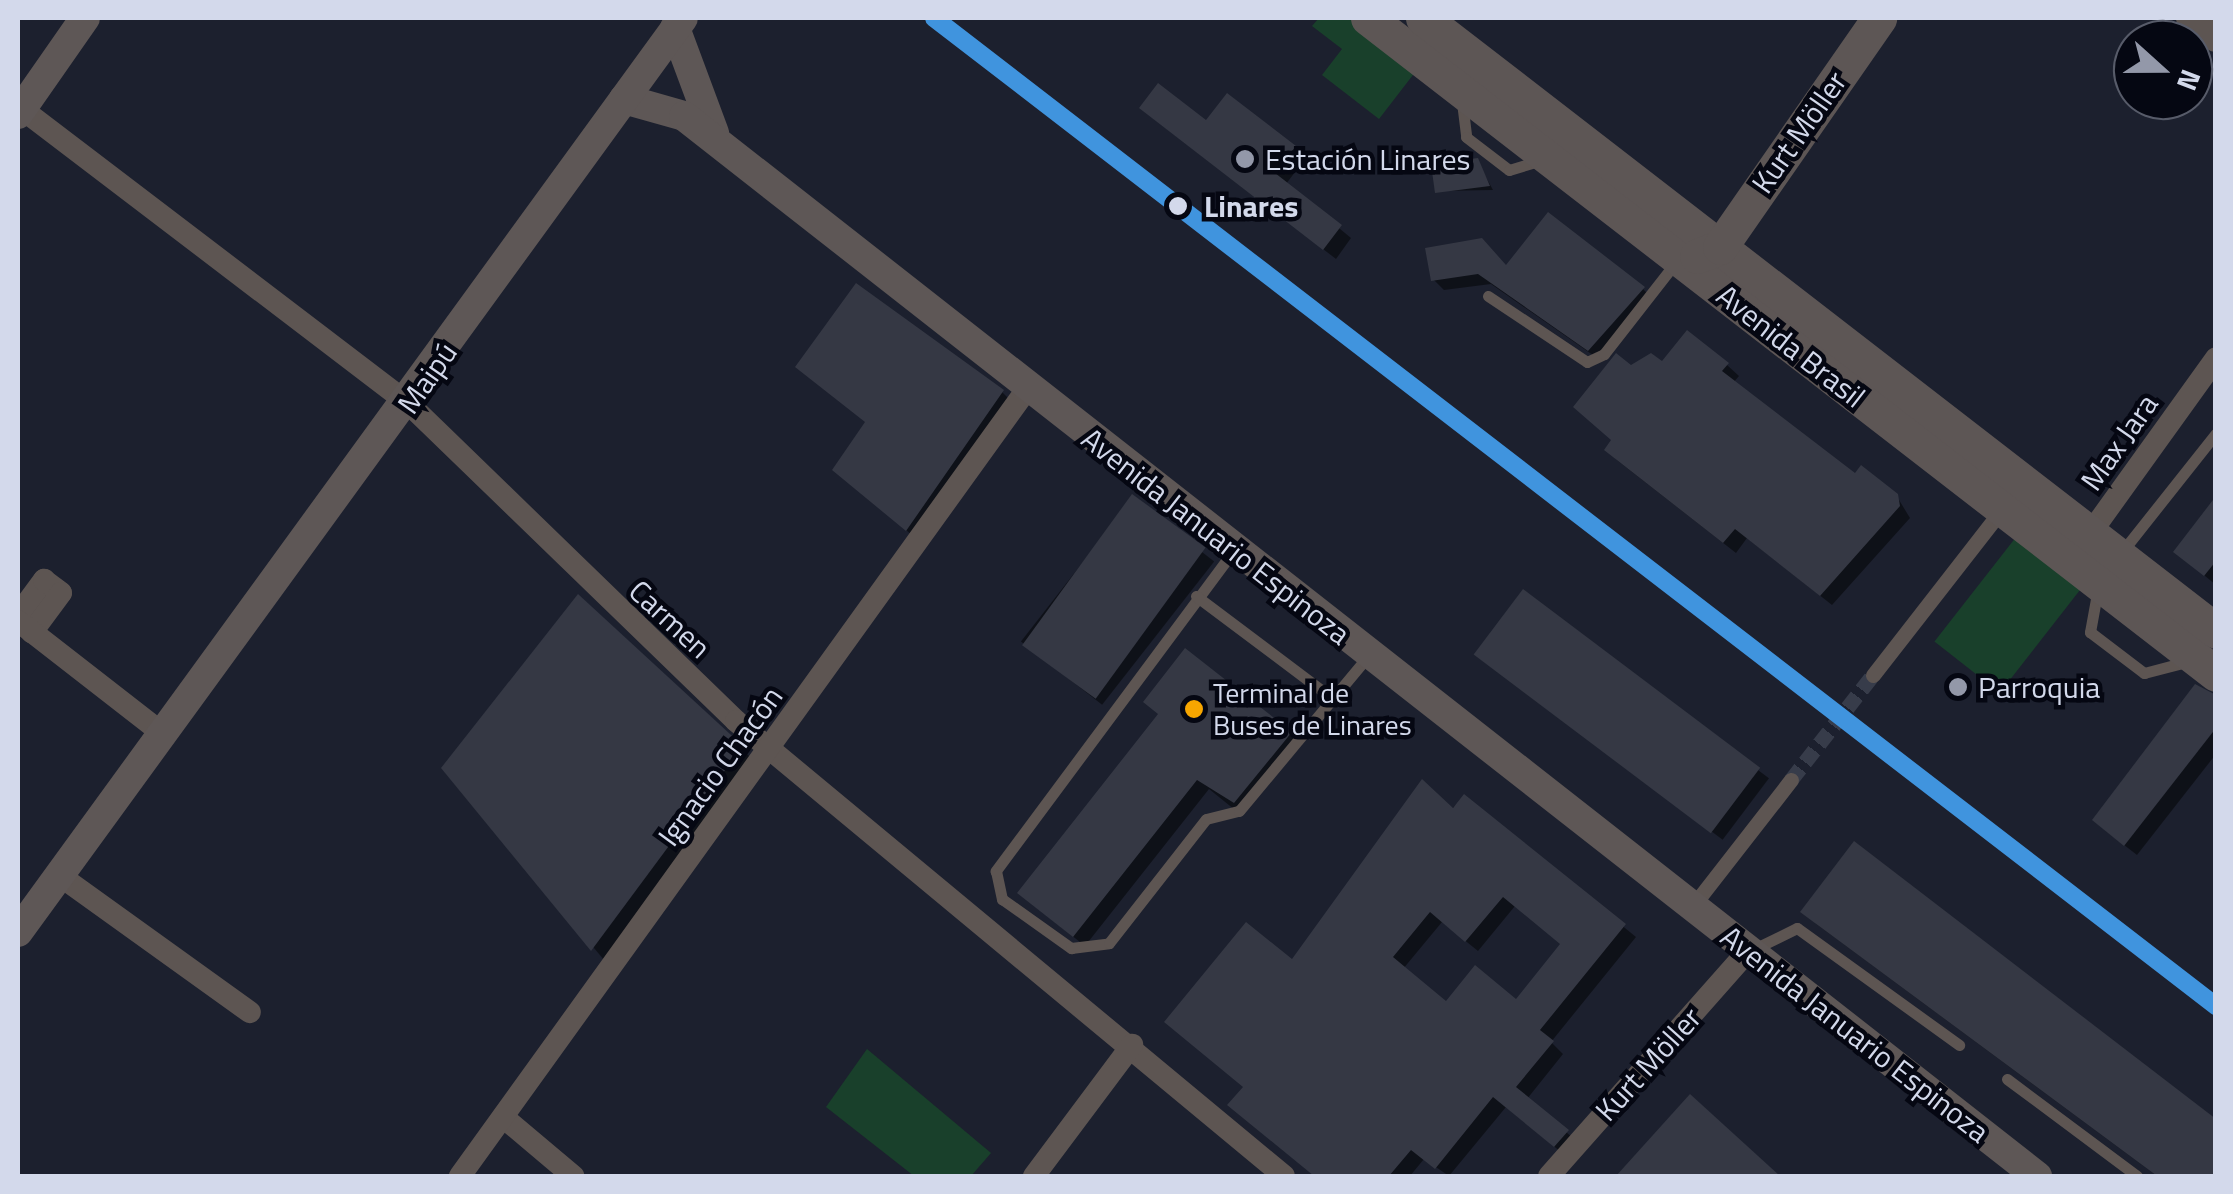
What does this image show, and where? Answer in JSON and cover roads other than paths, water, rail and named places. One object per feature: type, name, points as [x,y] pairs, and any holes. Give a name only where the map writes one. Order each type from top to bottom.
[{"type":"main road","points":[[19,110],[85,18]]},
{"type":"main road","name":"Avenida Brasil","points":[[1368,18],[2002,509],[2080,547]]},
{"type":"main road","name":"Avenida Brasil","points":[[1423,18],[1720,247],[2209,655]]},
{"type":"main road","name":"Kurt Möller","points":[[1720,247],[1879,18]]},
{"type":"main road","name":"Maipú","points":[[18,932],[409,404],[624,99],[673,21]]},
{"type":"main road","name":"Avenida Januario Espinoza","points":[[673,21],[696,100],[729,151]]},
{"type":"main road","name":"Avenida Januario Espinoza","points":[[624,99],[674,110],[729,151],[1027,389],[2037,1176]]},
{"type":"main road","points":[[1674,255],[1700,256],[1720,247]]},
{"type":"street","points":[[2190,18],[2216,38]]},
{"type":"street","name":"Carmen","points":[[19,110],[409,404],[769,749],[1132,1045],[1284,1176]]},
{"type":"street","name":"Max Jara","points":[[2080,547],[2216,358]]},
{"type":"street","name":"Ignacio Chacón","points":[[460,1176],[1027,389]]},
{"type":"street","points":[[1873,676],[2002,509]]},
{"type":"street","points":[[22,623],[162,733]]},
{"type":"street","points":[[1692,907],[1791,780]]},
{"type":"street","points":[[58,875],[250,1012]]},
{"type":"street","name":"Kurt Möller","points":[[1548,1176],[1748,952]]},
{"type":"street","points":[[1034,1176],[1132,1045]]},
{"type":"street","points":[[504,1117],[574,1176]]},
{"type":"lane","points":[[1488,296],[1587,362],[1604,354],[1674,255]]},
{"type":"lane","points":[[2109,570],[2216,434]]},
{"type":"lane","points":[[1234,550],[1196,596],[996,871],[1002,900],[1071,948],[1102,947],[1206,819],[1240,811],[1368,655]]},
{"type":"lane","points":[[1196,596],[1332,698]]},
{"type":"lane","points":[[1748,952],[1797,928],[1958,1044]]},
{"type":"lane","points":[[2007,1080],[2137,1176]]},
{"type":"tunnel","points":[[1791,780],[1873,675]]},
{"type":"place","name":"Estación Linares","points":[[1245,159]]},
{"type":"place","name":"Linares","points":[[1178,206]]},
{"type":"place","name":"Parroquia","points":[[1958,687]]},
{"type":"place","name":"Terminal de Buses de Linares","points":[[1194,709]]}]
